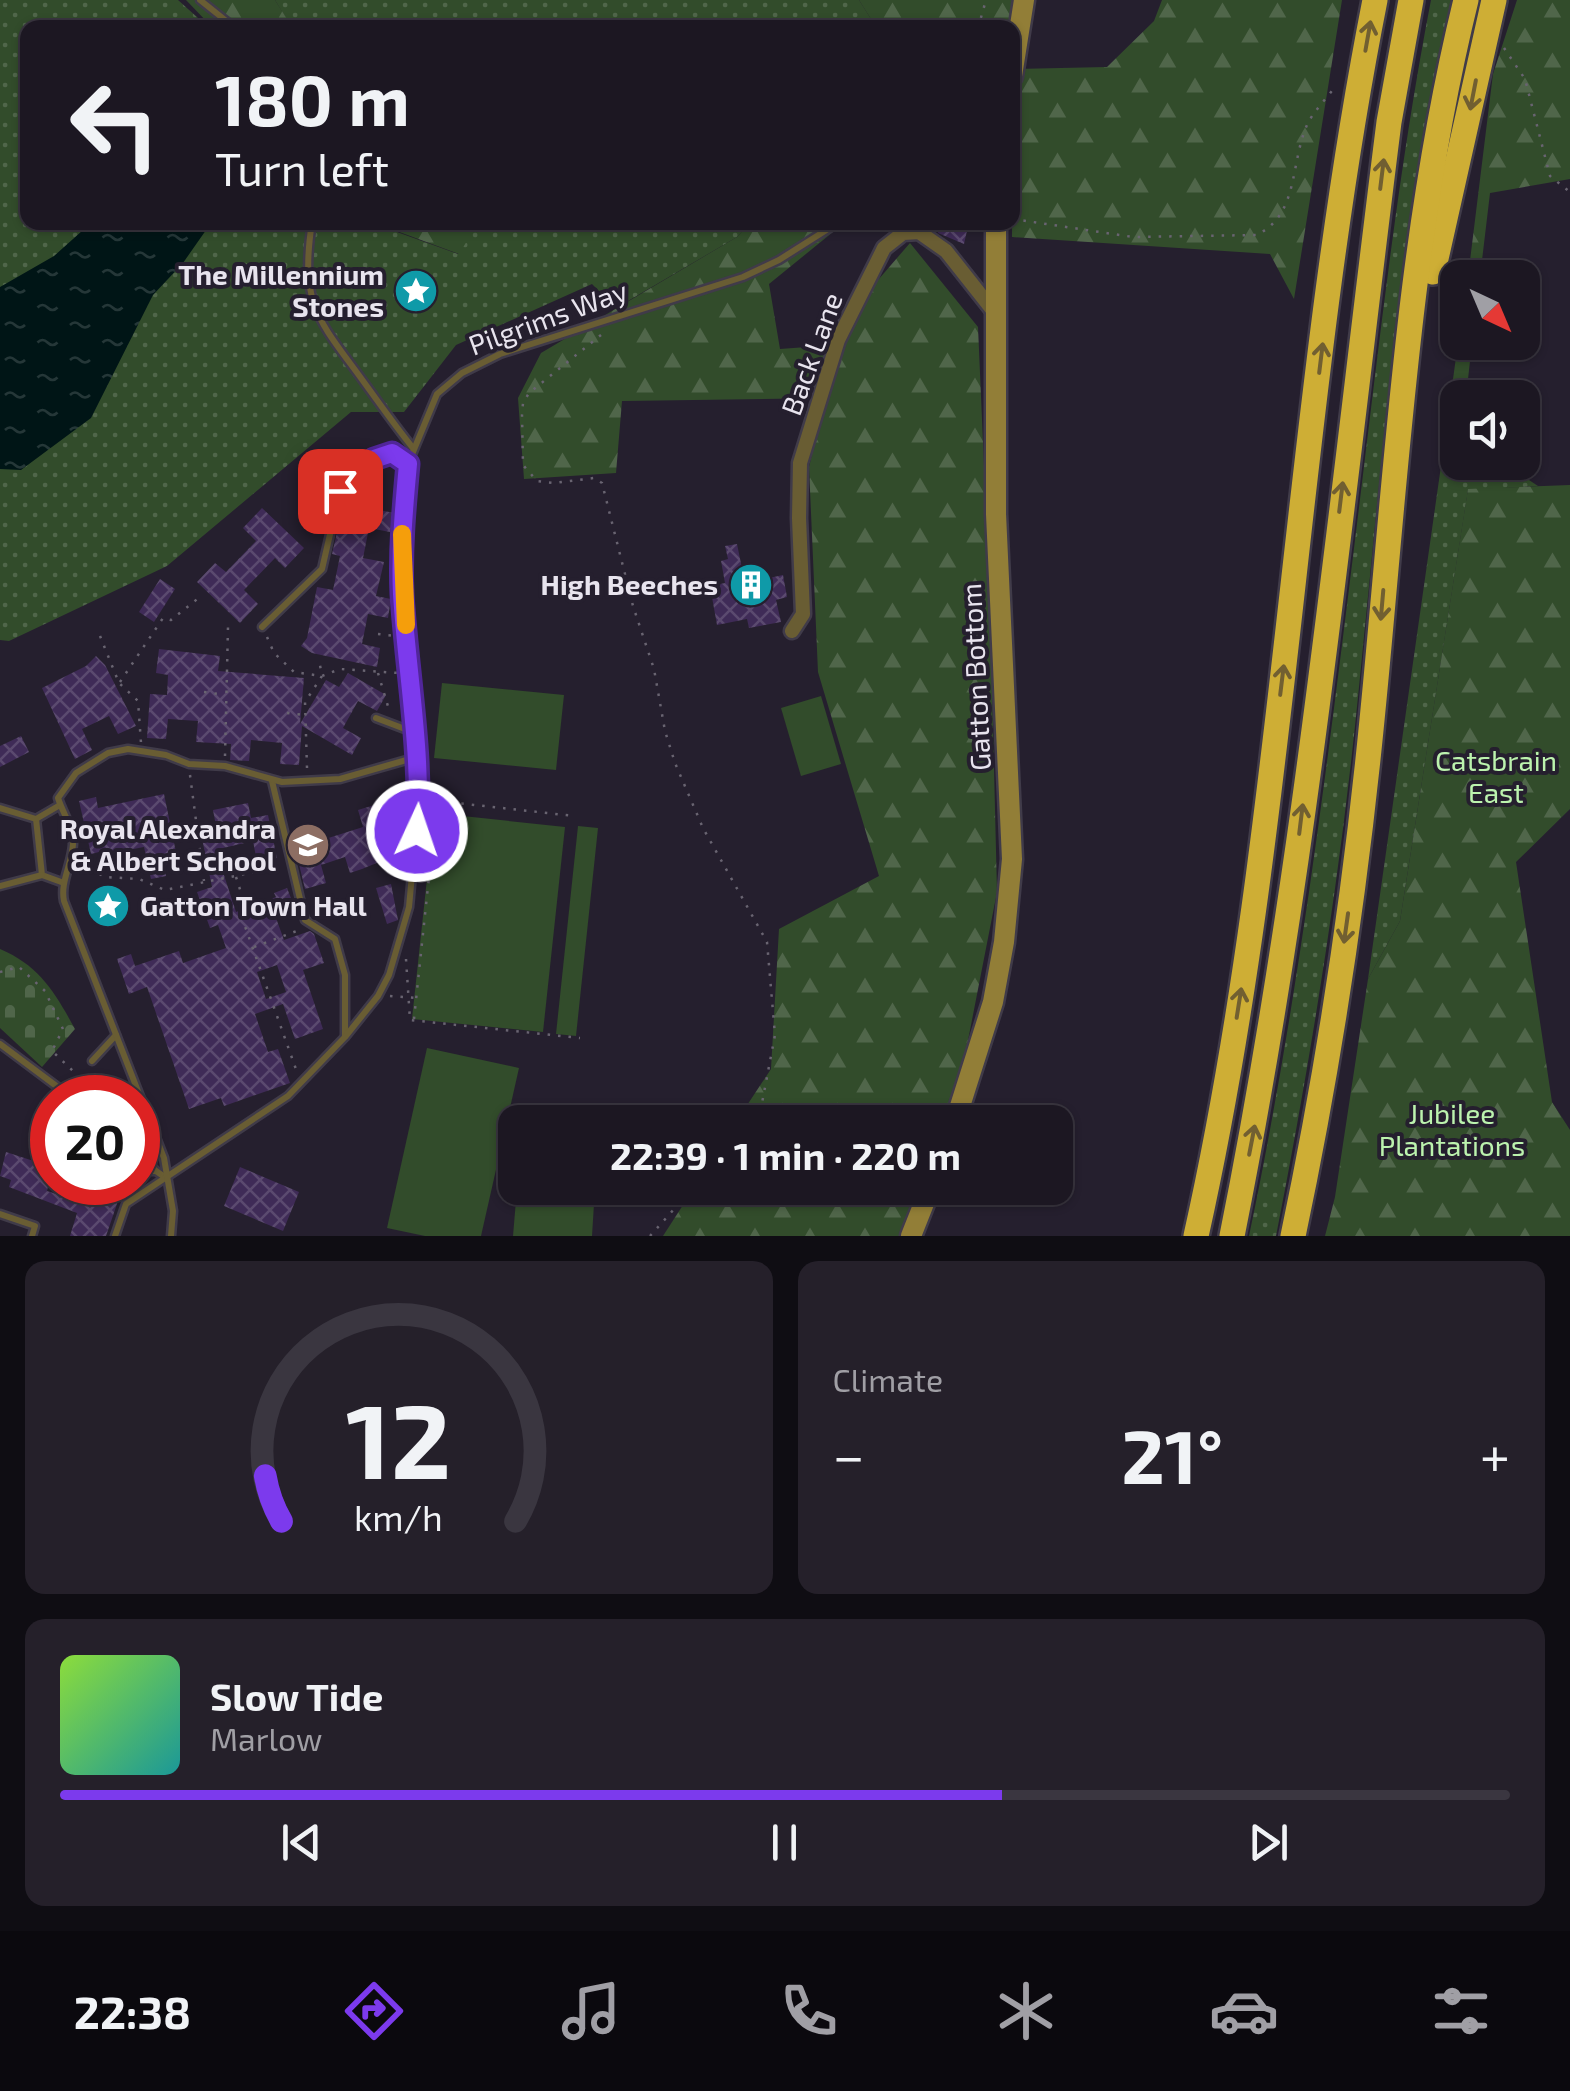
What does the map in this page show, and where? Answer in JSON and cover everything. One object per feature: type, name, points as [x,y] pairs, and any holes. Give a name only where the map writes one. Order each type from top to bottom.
[{"type":"highway","points":[[1196,1236],[1239,1006],[1341,196],[1375,0]]},
{"type":"highway","points":[[1232,1236],[1260,1097],[1288,916],[1389,122],[1411,0]]},
{"type":"highway","points":[[1294,1236],[1336,995],[1359,832],[1400,404],[1434,170],[1466,0]]},
{"type":"highway","points":[[1400,404],[1460,162],[1494,0]]},
{"type":"street","points":[[1020,25],[1024,0]]},
{"type":"street","name":"Gatton Bottom","points":[[960,1105],[993,1002],[1004,942],[1012,859],[996,514],[996,230]]},
{"type":"street","name":"Back Lane","points":[[792,631],[803,614],[798,518],[800,463],[838,340],[884,248],[903,233],[919,232],[946,250],[996,313]]},
{"type":"street","points":[[911,1236],[923,1205]]},
{"type":"lane","points":[[200,0],[225,20]]},
{"type":"lane","points":[[311,230],[308,272],[313,304],[326,334],[414,449]]},
{"type":"lane","name":"Pilgrims Way","points":[[115,1236],[126,1204],[227,1140],[304,1081],[378,996],[399,948],[410,908],[419,799],[417,729],[402,593],[402,526],[408,464],[437,394],[462,373],[500,354],[743,276],[779,260],[826,230]]},
{"type":"lane","points":[[262,627],[322,569],[340,491],[374,459],[392,453],[408,464]]},
{"type":"lane","points":[[376,718],[405,730],[417,729]]},
{"type":"lane","points":[[170,1236],[173,1211],[164,1158],[64,901],[72,832],[58,798],[76,773],[108,753],[142,750],[189,764],[225,766],[272,780],[340,778],[416,757]]},
{"type":"lane","points":[[272,780],[305,920],[335,939],[345,975],[345,1037]]},
{"type":"lane","points":[[0,808],[36,819],[60,805]]},
{"type":"lane","points":[[36,819],[42,875]]},
{"type":"lane","points":[[0,886],[42,875],[64,884]]},
{"type":"lane","points":[[92,1060],[116,1034]]},
{"type":"lane","points":[[0,1044],[42,1075]]},
{"type":"lane","points":[[160,1174],[166,1178]]},
{"type":"lane","points":[[0,1214],[35,1226],[32,1236]]},
{"type":"path","points":[[1502,45],[1525,80],[1550,176],[1570,192]]},
{"type":"path","points":[[1020,219],[1133,236],[1256,235],[1272,228],[1285,209],[1307,124],[1335,87]]},
{"type":"path","points":[[624,314],[529,393],[522,415],[524,465],[537,481],[594,478],[602,483],[632,606],[654,669],[675,763],[702,828],[768,942],[776,1035],[760,1105]]},
{"type":"path","points":[[120,683],[163,618],[172,620],[201,596]]},
{"type":"path","points":[[262,627],[274,652],[294,672],[322,676],[340,669],[411,673]]},
{"type":"path","points":[[225,766],[228,628]]},
{"type":"path","points":[[378,634],[407,638]]},
{"type":"path","points":[[100,636],[120,683],[138,701],[142,750]]},
{"type":"path","points":[[307,780],[305,702],[322,676],[320,660]]},
{"type":"path","points":[[378,672],[392,724]]},
{"type":"path","points":[[204,692],[226,695]]},
{"type":"path","points":[[288,713],[307,715]]},
{"type":"path","points":[[189,764],[204,884]]},
{"type":"path","points":[[419,799],[574,816]]},
{"type":"path","points":[[414,1020],[437,802]]},
{"type":"path","points":[[71,859],[105,878],[139,878],[165,890],[290,865]]},
{"type":"path","points":[[235,876],[245,905],[242,918],[296,1070],[304,1081]]},
{"type":"path","points":[[252,947],[314,924]]},
{"type":"path","points":[[406,953],[410,1020],[580,1038]]},
{"type":"path","points":[[0,972],[19,967],[46,991],[63,1029],[52,1051],[74,1072]]},
{"type":"path","points":[[378,996],[416,998]]},
{"type":"path","points":[[650,1236],[678,1205]]},
{"type":"green space","points":[[0,0],[178,0],[200,20],[20,20],[20,230],[391,230],[458,254],[473,230],[744,230],[616,308],[592,284],[456,345],[404,412],[351,412],[167,566],[9,641],[0,640]]},
{"type":"green space","points":[[186,0],[275,0],[288,20],[205,20]]},
{"type":"green space","points":[[275,0],[859,0],[872,20],[287,20]]},
{"type":"green space","points":[[859,0],[1021,0],[1015,20],[872,20]]},
{"type":"green space","points":[[1162,0],[1342,0],[1294,299],[1270,254],[1012,237],[1012,230],[1020,230],[1020,69],[1107,67],[1154,21]]},
{"type":"green space","points":[[1431,0],[1451,0],[1405,260],[1333,900],[1276,1236],[1249,1236],[1310,885],[1389,265]]},
{"type":"green space","points":[[1517,0],[1570,0],[1570,179],[1490,193],[1482,260],[1470,260],[1493,74]]},
{"type":"green space","points":[[394,230],[474,230],[459,254]]},
{"type":"green space","points":[[744,230],[835,230],[769,284],[780,349],[821,346],[910,243],[978,327],[997,892],[962,1071],[949,1105],[747,1105],[771,1069],[779,929],[879,876],[818,672],[809,467],[825,398],[622,401],[616,473],[524,479],[518,398],[541,353]]},
{"type":"green space","points":[[1456,360],[1470,360],[1468,380],[1453,380]]},
{"type":"green space","points":[[1440,473],[1440,480],[1529,480],[1538,486],[1468,490],[1400,921],[1368,979]]},
{"type":"green space","name":"Jubilee Plantations","points":[[1570,485],[1570,809],[1516,862],[1552,1102],[1570,1130],[1570,1236],[1325,1236],[1335,1197],[1368,979],[1400,921],[1468,489]]},
{"type":"green space","points":[[442,683],[564,695],[556,770],[434,758]]},
{"type":"green space","points":[[821,696],[841,764],[801,776],[781,708]]},
{"type":"green space","points":[[434,813],[565,827],[543,1032],[412,1019]]},
{"type":"green space","points":[[578,826],[598,828],[576,1036],[556,1034]]},
{"type":"green space","points":[[0,949],[36,972],[75,1029],[42,1067],[0,1028]]},
{"type":"green space","points":[[427,1048],[519,1068],[511,1105],[498,1105],[498,1161],[481,1236],[425,1236],[387,1228]]},
{"type":"green space","points":[[516,1205],[594,1205],[592,1236],[513,1236]]},
{"type":"green space","points":[[683,1205],[913,1205],[901,1236],[663,1236]]},
{"type":"water","points":[[83,230],[206,230],[153,295],[91,418],[21,470],[0,469],[0,287],[54,256]]},
{"type":"building","points":[[939,230],[967,230],[964,244],[938,233]]},
{"type":"building","points":[[350,504],[394,513],[390,532],[369,528],[363,558],[384,562],[376,596],[391,599],[388,618],[368,614],[362,644],[380,648],[377,667],[312,653],[301,646],[307,638],[317,587],[333,590],[340,556],[332,554],[340,519],[347,521]]},
{"type":"building","points":[[262,508],[304,548],[285,568],[275,558],[244,590],[258,604],[240,623],[197,582],[215,563],[226,572],[256,541],[243,528]]},
{"type":"building","name":"High Beeches","points":[[737,544],[745,583],[783,575],[787,597],[776,600],[781,622],[749,628],[747,619],[717,625],[710,586],[725,583],[721,561],[728,559],[725,546]]},
{"type":"building","points":[[160,579],[175,589],[154,622],[139,612]]},
{"type":"building","points":[[159,649],[220,656],[218,671],[304,678],[300,724],[326,680],[339,687],[348,673],[386,695],[377,711],[358,701],[343,728],[361,738],[352,755],[302,726],[299,765],[280,764],[282,743],[251,740],[249,761],[230,760],[231,744],[196,742],[198,721],[168,719],[166,739],[147,738],[150,694],[167,695],[168,675],[156,673]]},
{"type":"building","points":[[96,656],[105,665],[136,726],[118,734],[109,716],[82,729],[92,750],[75,759],[42,688],[86,666]]},
{"type":"building","points":[[21,736],[29,752],[0,767],[0,746]]},
{"type":"building","points":[[164,794],[178,862],[164,865],[166,876],[151,879],[144,847],[123,851],[127,870],[112,873],[107,850],[91,854],[79,801],[96,797],[98,808]]},
{"type":"building","points":[[248,803],[251,818],[268,815],[277,858],[257,862],[253,841],[223,848],[228,868],[222,869],[236,912],[276,897],[274,893],[287,888],[296,911],[276,918],[284,940],[310,931],[314,934],[324,963],[303,970],[323,1029],[295,1039],[283,1004],[255,1014],[268,1052],[278,1049],[290,1083],[224,1106],[221,1098],[189,1109],[147,987],[129,994],[117,959],[131,954],[135,966],[179,951],[183,963],[226,948],[218,925],[210,928],[197,892],[212,887],[200,829],[216,826],[213,810]],"holes":[[[277,965],[286,992],[266,999],[257,972]]]},
{"type":"building","points":[[374,805],[382,830],[397,825],[401,837],[374,845],[379,862],[362,869],[350,873],[345,857],[321,865],[326,883],[305,889],[297,856],[310,852],[302,828],[314,824],[319,841],[363,827],[358,810]]},
{"type":"building","points":[[391,884],[398,920],[387,924],[376,888]]},
{"type":"building","points":[[6,1152],[30,1160],[30,1195],[9,1187],[11,1180],[0,1176]]},
{"type":"building","points":[[240,1167],[299,1192],[283,1231],[224,1206]]},
{"type":"building","points":[[56,1205],[117,1205],[106,1236],[70,1236],[77,1213]]},
{"type":"slow traffic","points":[[402,534],[406,625]]},
{"type":"place","name":"The Millennium Stones","points":[[416,291]]},
{"type":"place","name":"High Beeches","points":[[751,585]]},
{"type":"place","name":"Royal Alexandra & Albert School","points":[[308,845]]},
{"type":"place","name":"Gatton Town Hall","points":[[108,906]]},
{"type":"route","points":[[340,491],[374,459],[392,453],[408,464],[402,526],[402,593],[417,729],[417,831]]},
{"type":"park label","name":"Catsbrain East","points":[[1496,777]]}]
